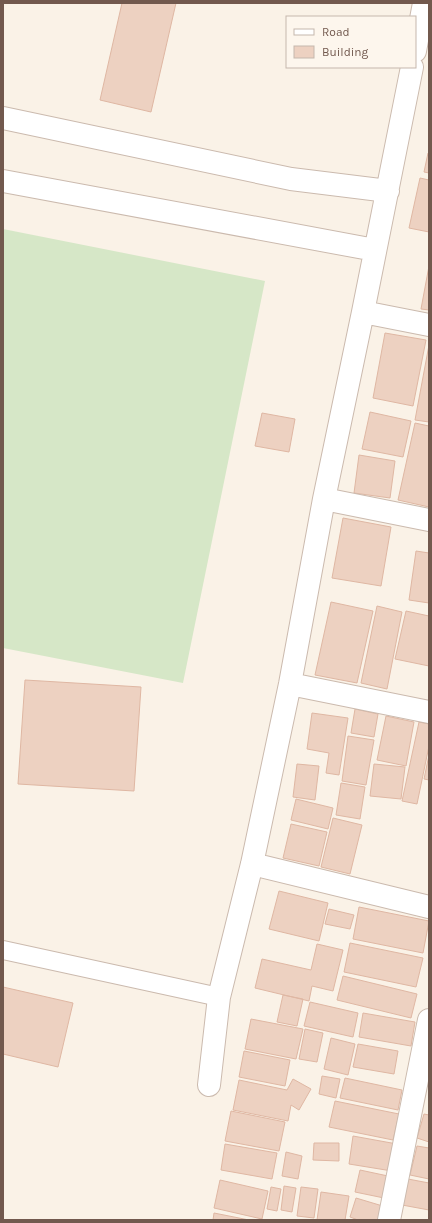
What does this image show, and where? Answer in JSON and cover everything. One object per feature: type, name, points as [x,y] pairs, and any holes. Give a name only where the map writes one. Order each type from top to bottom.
[{"type":"street","points":[[416,46],[424,3]]},
{"type":"street","points":[[209,1085],[220,997],[252,864],[290,684],[324,499],[388,191],[412,68]]},
{"type":"street","points":[[3,118],[291,179],[388,191]]},
{"type":"street","points":[[3,181],[375,250]]},
{"type":"street","points":[[363,312],[429,325]]},
{"type":"street","points":[[324,499],[429,520]]},
{"type":"street","points":[[290,684],[429,712]]},
{"type":"street","points":[[252,864],[429,907]]},
{"type":"street","points":[[389,1220],[429,1020]]},
{"type":"lane","points":[[3,950],[220,997]]},
{"type":"green space","points":[[3,229],[265,281],[183,683],[3,648]]},
{"type":"building","points":[[122,3],[176,3],[151,112],[100,100]]},
{"type":"building","points":[[429,153],[429,173],[424,172]]},
{"type":"building","points":[[420,178],[429,180],[429,232],[409,228]]},
{"type":"building","points":[[429,266],[429,310],[421,309]]},
{"type":"building","points":[[385,333],[426,340],[413,406],[373,398]]},
{"type":"building","points":[[429,345],[429,422],[415,420]]},
{"type":"building","points":[[370,412],[411,421],[403,457],[362,449]]},
{"type":"building","points":[[262,413],[295,419],[289,452],[255,446]]},
{"type":"building","points":[[415,423],[429,426],[429,507],[398,500]]},
{"type":"building","points":[[359,455],[395,461],[390,498],[354,493]]},
{"type":"building","points":[[343,518],[391,527],[381,586],[332,578]]},
{"type":"building","points":[[416,551],[429,553],[429,603],[409,600]]},
{"type":"building","points":[[331,602],[373,611],[357,683],[315,675]]},
{"type":"building","points":[[377,606],[402,612],[387,689],[361,683]]},
{"type":"building","points":[[406,611],[429,616],[429,666],[395,659]]},
{"type":"building","points":[[25,680],[141,687],[134,791],[18,784]]},
{"type":"building","points":[[355,709],[378,714],[374,737],[351,733]]},
{"type":"building","points":[[312,713],[348,718],[339,775],[326,773],[329,753],[307,749]]},
{"type":"building","points":[[386,716],[414,722],[406,766],[377,760]]},
{"type":"building","points":[[419,722],[429,724],[429,746],[417,804],[402,801]]},
{"type":"building","points":[[348,736],[374,740],[366,785],[342,781]]},
{"type":"building","points":[[429,755],[429,780],[424,779]]},
{"type":"building","points":[[297,764],[319,766],[315,800],[293,797]]},
{"type":"building","points":[[374,764],[405,767],[401,799],[370,796]]},
{"type":"building","points":[[341,783],[365,787],[360,819],[336,815]]},
{"type":"building","points":[[296,799],[333,808],[328,829],[291,820]]},
{"type":"building","points":[[333,818],[362,825],[350,874],[321,867]]},
{"type":"building","points":[[291,824],[327,832],[319,866],[283,858]]},
{"type":"building","points":[[279,891],[328,903],[319,941],[269,929]]},
{"type":"building","points":[[359,907],[429,921],[423,953],[353,939]]},
{"type":"building","points":[[329,909],[354,915],[350,929],[325,924]]},
{"type":"building","points":[[350,943],[423,958],[416,987],[344,972]]},
{"type":"building","points":[[317,944],[343,950],[333,991],[312,986],[309,1001],[255,988],[262,959],[311,970]]},
{"type":"building","points":[[343,976],[417,994],[411,1018],[337,1000]]},
{"type":"building","points":[[3,987],[73,1003],[58,1067],[3,1054]]},
{"type":"building","points":[[283,995],[303,999],[297,1026],[277,1022]]},
{"type":"building","points":[[310,1002],[358,1013],[353,1037],[304,1026]]},
{"type":"building","points":[[363,1013],[415,1022],[411,1046],[359,1037]]},
{"type":"building","points":[[251,1019],[303,1029],[296,1059],[245,1049]]},
{"type":"building","points":[[305,1029],[323,1033],[317,1062],[299,1059]]},
{"type":"building","points":[[331,1038],[355,1044],[348,1075],[324,1069]]},
{"type":"building","points":[[358,1044],[398,1051],[394,1074],[353,1067]]},
{"type":"building","points":[[244,1051],[290,1060],[285,1086],[239,1077]]},
{"type":"building","points":[[322,1076],[340,1079],[336,1098],[319,1094]]},
{"type":"building","points":[[345,1078],[402,1090],[398,1110],[340,1098]]},
{"type":"building","points":[[293,1079],[311,1089],[299,1110],[291,1105],[288,1121],[233,1110],[239,1080],[287,1090]]},
{"type":"building","points":[[335,1101],[399,1114],[393,1140],[329,1127]]},
{"type":"building","points":[[231,1111],[285,1122],[279,1151],[225,1141]]},
{"type":"building","points":[[424,1114],[429,1115],[429,1142],[417,1138]]},
{"type":"building","points":[[353,1136],[397,1144],[392,1171],[349,1164]]},
{"type":"building","points":[[314,1143],[339,1143],[339,1161],[313,1160]]},
{"type":"building","points":[[225,1144],[277,1153],[272,1179],[221,1170]]},
{"type":"building","points":[[417,1146],[429,1148],[429,1179],[410,1175]]},
{"type":"building","points":[[286,1152],[302,1156],[298,1179],[282,1176]]},
{"type":"building","points":[[360,1170],[388,1176],[384,1198],[355,1192]]},
{"type":"building","points":[[408,1179],[429,1183],[429,1210],[402,1205]]},
{"type":"building","points":[[220,1180],[268,1191],[262,1219],[214,1208]]},
{"type":"building","points":[[284,1186],[296,1188],[292,1212],[281,1210]]},
{"type":"building","points":[[271,1187],[281,1189],[277,1211],[267,1209]]},
{"type":"building","points":[[301,1187],[318,1189],[314,1218],[297,1216]]},
{"type":"building","points":[[321,1192],[349,1196],[345,1220],[317,1220]]},
{"type":"building","points":[[356,1198],[386,1207],[383,1220],[358,1220],[350,1217]]},
{"type":"building","points":[[214,1213],[249,1220],[213,1220]]}]
